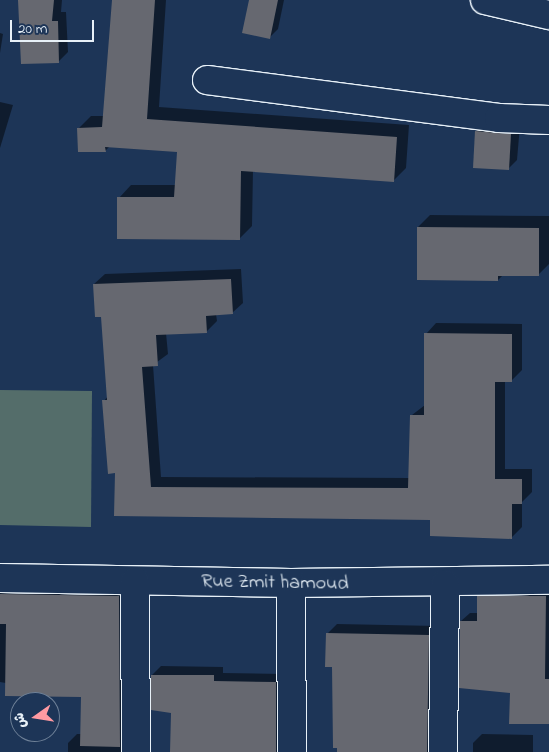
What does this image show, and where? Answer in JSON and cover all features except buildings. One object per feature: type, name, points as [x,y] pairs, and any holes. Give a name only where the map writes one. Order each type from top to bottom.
[{"type":"street","points":[[486,0],[549,15]]},
{"type":"street","points":[[207,80],[499,118],[549,120]]},
{"type":"street","name":"Rue Zmit hamoud","points":[[0,578],[445,584],[549,580]]},
{"type":"street","points":[[135,581],[136,752]]},
{"type":"street","points":[[291,583],[292,752]]},
{"type":"street","points":[[443,752],[445,584]]},
{"type":"green space","points":[[0,390],[92,391],[91,527],[0,525]]}]
